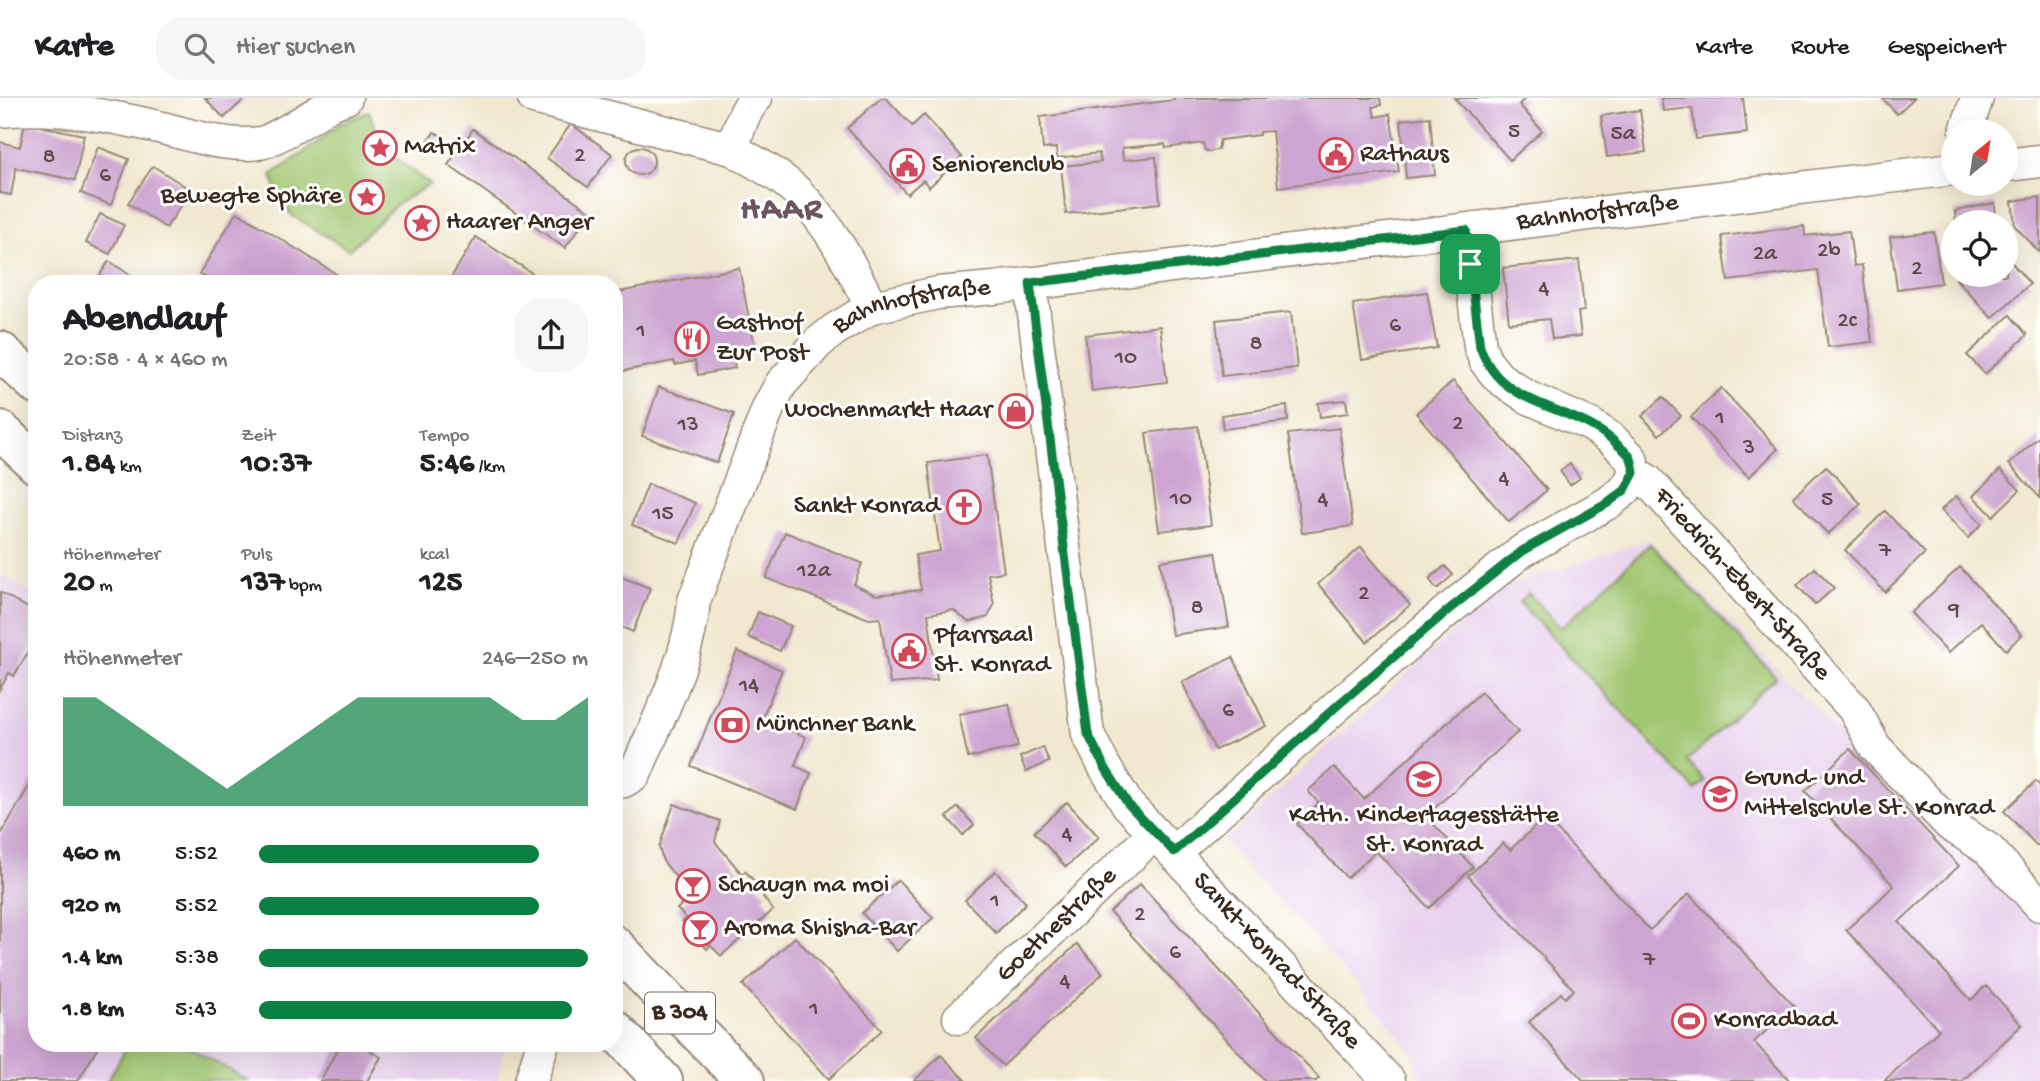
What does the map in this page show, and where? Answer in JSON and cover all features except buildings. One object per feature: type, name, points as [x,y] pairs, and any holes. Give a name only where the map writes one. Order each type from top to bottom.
[{"type":"main road","points":[[0,351],[28,377]]},
{"type":"main road","points":[[0,430],[28,456]]},
{"type":"main road","name":"B 304","points":[[623,954],[745,1081]]},
{"type":"main road","name":"B 304","points":[[623,1039],[663,1081]]},
{"type":"street","points":[[534,98],[732,149],[759,165],[797,192],[825,223],[847,257],[872,307]]},
{"type":"street","points":[[732,149],[739,128],[756,98]]},
{"type":"street","points":[[1970,119],[1977,98]]},
{"type":"street","points":[[0,111],[18,109],[79,113],[152,125],[227,144],[242,144],[263,143],[338,99]]},
{"type":"street","points":[[2018,163],[2040,161]]},
{"type":"street","name":"Bahnhofstraße","points":[[623,786],[635,774],[687,648],[694,601],[769,406],[780,384],[818,342],[872,307],[938,293],[1941,171]]},
{"type":"street","name":"Friedrich-Ebert-Straße","points":[[1466,230],[1480,347],[1486,362],[1498,377],[1527,397],[1591,425],[1613,440],[1631,458],[1634,473],[1648,481],[1854,709],[1875,747],[1950,825],[1988,849],[2036,894]]},
{"type":"street","name":"Sankt-Konrad-Straße","points":[[1030,283],[1088,734],[1128,804],[1384,1079]]},
{"type":"street","name":"Goethestraße","points":[[959,1018],[1164,843],[1339,704],[1447,611],[1522,551],[1608,503],[1625,490],[1634,473]]},
{"type":"street","points":[[531,1081],[540,1052]]},
{"type":"shaded area","name":"Grund- und Mittelschule St. Konrad","points":[[1649,540],[1961,856],[1987,867],[2040,927],[2040,1081],[1427,1081],[1418,1072],[1411,1051],[1355,982],[1223,842],[1501,588]]},
{"type":"shaded area","points":[[0,574],[28,591],[28,1052],[503,1052],[497,1081],[0,1081]]},
{"type":"green space","points":[[369,111],[377,132],[387,147],[407,167],[430,184],[395,206],[349,250],[293,216],[283,206],[271,175],[341,123]]},
{"type":"green space","points":[[1650,544],[1776,677],[1687,761],[1705,781],[1695,790],[1519,602],[1528,593],[1561,628]]},
{"type":"green space","points":[[124,1052],[198,1052],[247,1080],[107,1081]]},
{"type":"place","name":"Matrix","points":[[380,148]]},
{"type":"place","name":"Rathaus","points":[[1336,155]]},
{"type":"place","name":"Seniorenclub","points":[[907,166]]},
{"type":"place","name":"Bewegte Sphäre","points":[[367,197]]},
{"type":"place","name":"Haarer Anger","points":[[422,223]]},
{"type":"place","name":"Gasthof Zur Post","points":[[692,339]]},
{"type":"place","name":"Wochenmarkt Haar","points":[[1016,411]]},
{"type":"place","name":"Sankt Konrad","points":[[964,507]]},
{"type":"place","name":"Pfarrsaal St. Konrad","points":[[909,651]]},
{"type":"place","name":"Münchner Bank","points":[[732,725]]},
{"type":"place","name":"Kath. Kindertagesstätte St. Konrad","points":[[1424,779]]},
{"type":"place","name":"Grund- und Mittelschule St. Konrad","points":[[1720,794]]},
{"type":"place","name":"Schaugn ma moi","points":[[693,886]]},
{"type":"place","name":"Aroma Shisha-Bar","points":[[700,929]]},
{"type":"place","name":"Konradbad","points":[[1689,1021]]},
{"type":"district","name":"HAAR","points":[[782,211]]},
{"type":"route","points":[[1466,230],[1470,264],[1480,347],[1486,362],[1498,377],[1512,388],[1572,415],[1613,440],[1631,458],[1634,473],[1625,490],[1608,503],[1522,551],[1447,611],[1174,852],[1128,804],[1088,734],[1030,283],[1466,230]]}]
